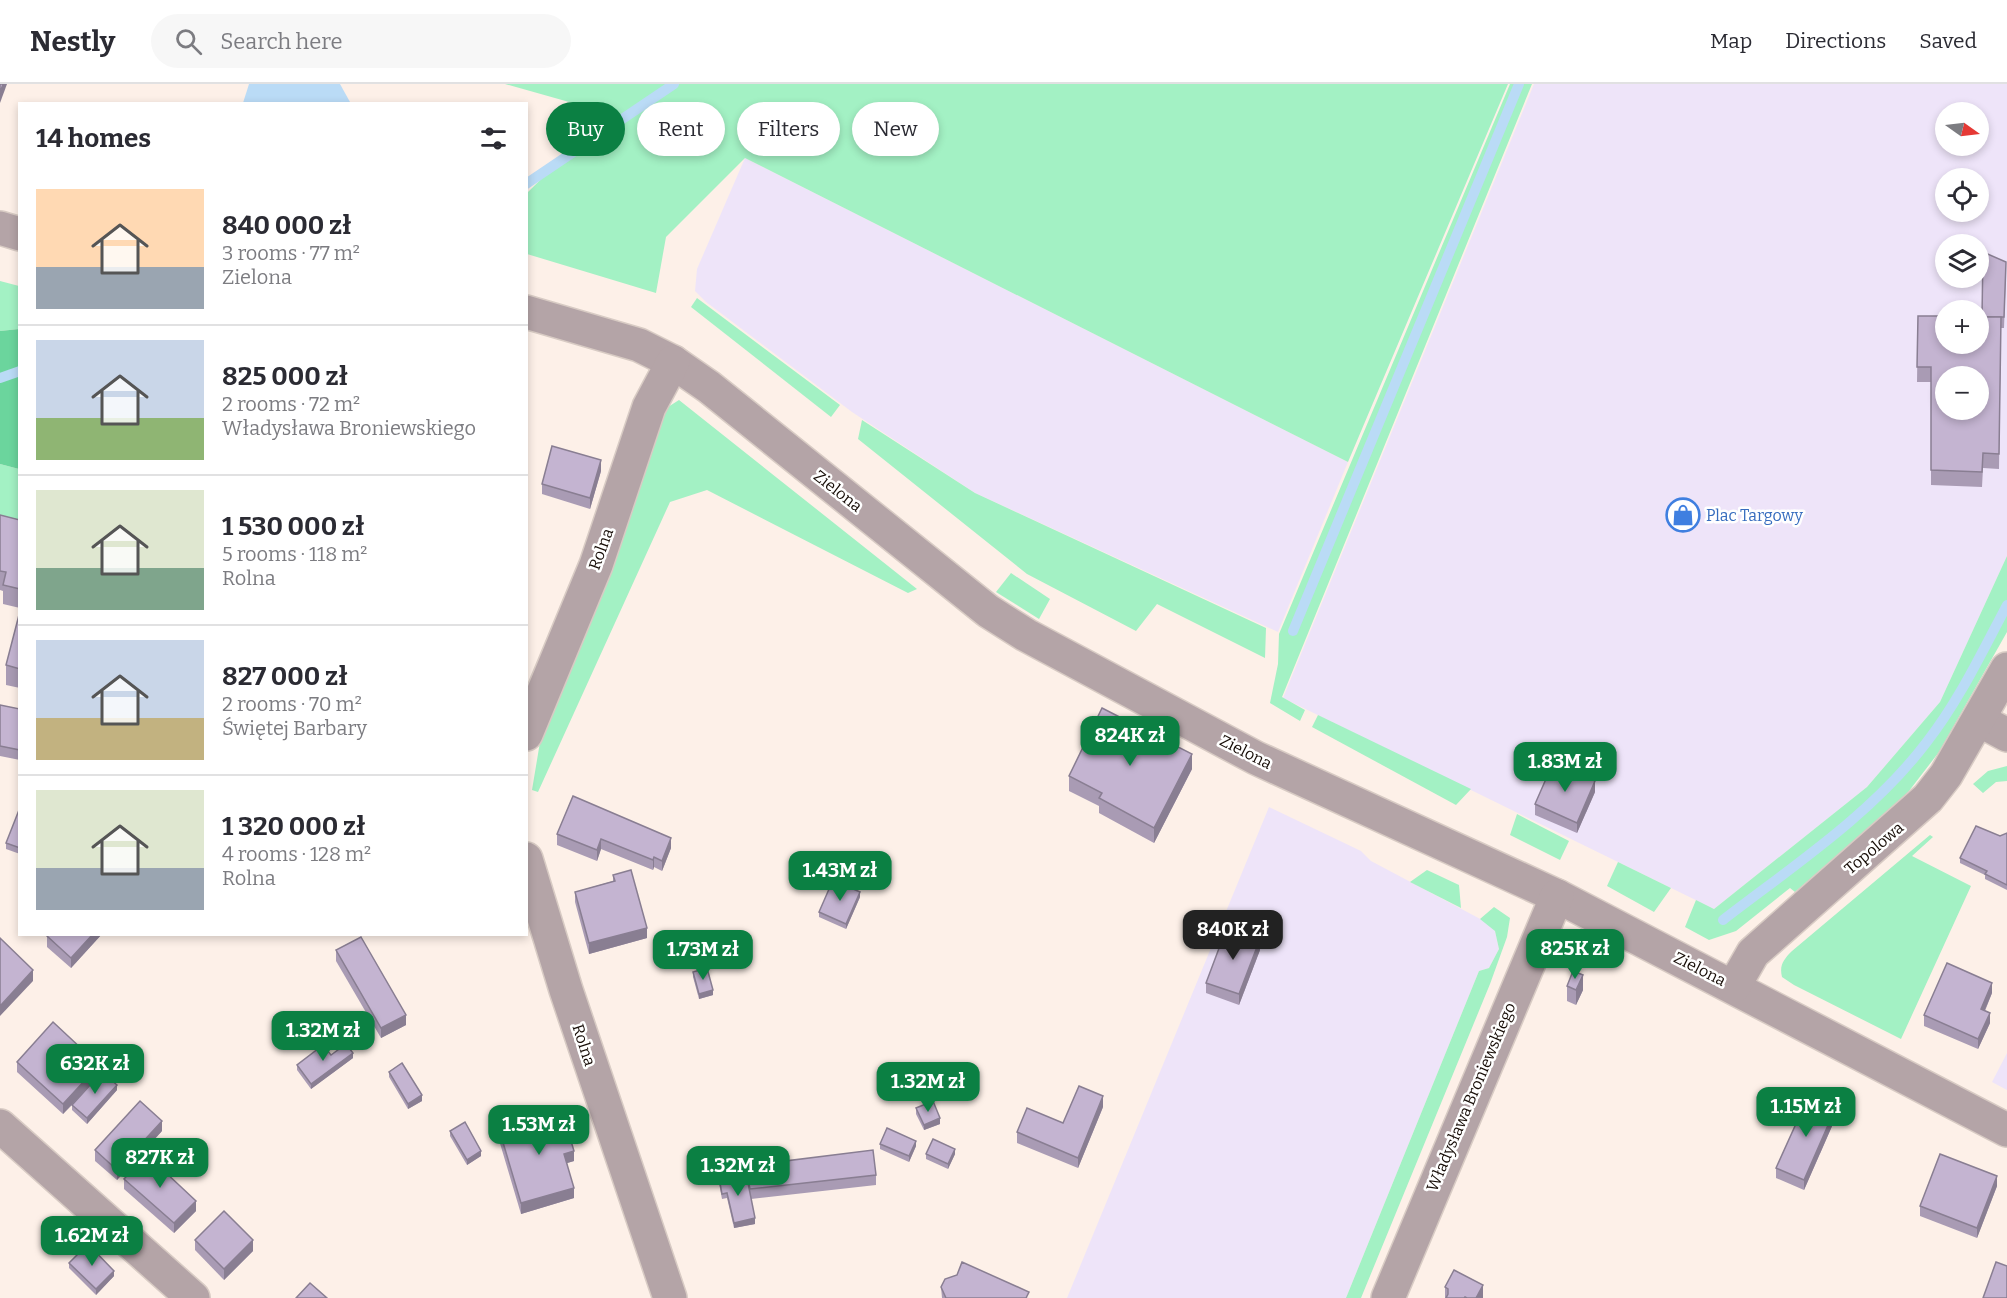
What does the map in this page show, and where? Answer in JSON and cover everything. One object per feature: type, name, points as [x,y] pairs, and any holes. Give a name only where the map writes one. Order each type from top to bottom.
[{"type":"street","points":[[0,228],[18,233]]},
{"type":"street","name":"Zielona","points":[[528,313],[639,345],[673,362],[1006,623],[1256,758],[1557,896],[1734,986],[2007,1130]]},
{"type":"street","name":"Rolna","points":[[528,729],[599,556],[649,407],[673,362]]},
{"type":"street","name":"Topolowa","points":[[1734,986],[1753,953],[1928,798],[1993,727],[2007,669]]},
{"type":"street","name":"Rolna","points":[[528,865],[570,1001],[670,1298]]},
{"type":"street","name":"Władysława Broniewskiego","points":[[1388,1298],[1557,896]]},
{"type":"street","points":[[0,1126],[193,1298]]},
{"type":"shaded area","name":"Plac Targowy","points":[[1534,84],[2007,84],[2007,556],[1940,702],[1867,787],[1714,909],[1283,698]]},
{"type":"shaded area","points":[[745,158],[1348,462],[1278,632],[975,493],[852,412],[706,302],[695,291],[697,269]]},
{"type":"shaded area","points":[[1269,807],[1361,851],[1371,861],[1486,922],[1495,931],[1499,949],[1489,968],[1479,971],[1346,1298],[1067,1298]]},
{"type":"shaded area","points":[[2007,1053],[2007,1090],[1992,1082]]},
{"type":"green space","points":[[505,84],[1508,84],[1348,462],[745,158],[666,237],[656,293],[528,254],[528,192],[564,156],[625,156],[625,102],[569,102]]},
{"type":"green space","points":[[1510,84],[1532,84],[1282,697],[1305,710],[1300,721],[1270,703],[1278,664],[1279,634]]},
{"type":"green space","points":[[0,281],[18,286],[18,329],[0,331]]},
{"type":"green space","points":[[697,298],[840,405],[831,417],[691,307]]},
{"type":"green space","points":[[18,329],[18,469],[0,464],[0,331]]},
{"type":"green space","points":[[679,400],[917,589],[908,593],[707,490],[670,502],[538,792],[532,790],[540,742],[656,425],[668,407]]},
{"type":"green space","points":[[862,420],[975,493],[1266,628],[1265,658],[1157,604],[1136,631],[1027,574],[858,439]]},
{"type":"green space","points":[[0,464],[18,469],[18,526],[0,521]]},
{"type":"green space","points":[[2007,556],[2007,632],[1939,752],[1909,791],[1795,892],[1790,888],[1736,931],[1709,940],[1685,927],[1696,900],[1714,909],[1867,787],[1940,702]]},
{"type":"green space","points":[[1011,573],[1050,599],[1039,619],[996,592]]},
{"type":"green space","points":[[1318,715],[1471,789],[1456,805],[1312,727]]},
{"type":"green space","points":[[2007,766],[2007,781],[1996,782],[1983,793],[1973,784],[1988,771]]},
{"type":"green space","points":[[1517,814],[1569,841],[1560,860],[1510,835]]},
{"type":"green space","points":[[1930,835],[1933,837],[1912,856],[1971,886],[1901,1039],[1794,985],[1782,977],[1781,969],[1792,951]]},
{"type":"green space","points":[[1618,862],[1671,888],[1654,912],[1607,886]]},
{"type":"green space","points":[[1427,870],[1459,885],[1461,908],[1410,882]]},
{"type":"green space","points":[[1494,907],[1510,918],[1507,937],[1490,984],[1361,1298],[1346,1298],[1479,971],[1489,968],[1499,949],[1495,931],[1480,919]]},
{"type":"water","points":[[249,84],[340,84],[350,102],[243,102]]},
{"type":"building","points":[[1989,255],[2006,262],[2004,317],[1989,317],[1989,300],[1982,300],[1982,288],[1989,288]]},
{"type":"building","points":[[1918,316],[1935,316],[1935,354],[1989,354],[1989,317],[2001,317],[1999,454],[1983,453],[1982,472],[1931,470],[1931,367],[1917,367]]},
{"type":"building","points":[[552,446],[601,460],[590,498],[542,484]]},
{"type":"building","points":[[0,515],[18,520],[18,589],[3,585],[6,572],[0,571]]},
{"type":"building","points":[[18,619],[18,668],[6,665]]},
{"type":"building","points":[[0,705],[18,709],[18,750],[0,746]]},
{"type":"building","points":[[1102,708],[1192,754],[1154,828],[1099,798],[1102,793],[1069,776]]},
{"type":"building","points":[[1553,763],[1595,781],[1577,823],[1535,804]]},
{"type":"building","points":[[573,796],[671,838],[662,861],[654,857],[653,860],[601,839],[597,850],[557,834]]},
{"type":"building","points":[[18,813],[18,847],[6,843]]},
{"type":"building","points":[[1976,826],[2000,836],[2007,833],[2007,885],[1985,874],[1987,871],[1960,858]]},
{"type":"building","points":[[631,870],[647,928],[589,943],[575,892],[615,881],[613,875]]},
{"type":"building","points":[[833,880],[860,892],[846,924],[819,912]]},
{"type":"building","points":[[1227,927],[1260,939],[1239,994],[1206,983]]},
{"type":"building","points":[[47,936],[91,936],[71,958]]},
{"type":"building","points":[[361,937],[406,1015],[381,1028],[336,950]]},
{"type":"building","points":[[0,938],[33,970],[0,1006]]},
{"type":"building","points":[[1947,963],[1992,983],[1981,1009],[1990,1013],[1978,1039],[1924,1015]]},
{"type":"building","points":[[707,968],[713,990],[699,994],[693,972]]},
{"type":"building","points":[[1573,971],[1583,975],[1576,990],[1567,986]]},
{"type":"building","points":[[53,1022],[99,1065],[63,1104],[17,1062]]},
{"type":"building","points":[[346,1044],[353,1053],[311,1084],[297,1065],[323,1045],[331,1055]]},
{"type":"building","points":[[402,1063],[422,1095],[408,1104],[389,1072]]},
{"type":"building","points":[[102,1072],[117,1085],[87,1118],[72,1105]]},
{"type":"building","points":[[1079,1086],[1103,1096],[1078,1158],[1017,1132],[1027,1108],[1063,1123]]},
{"type":"building","points":[[1809,1095],[1836,1107],[1804,1180],[1776,1168]]},
{"type":"building","points":[[140,1101],[162,1121],[117,1170],[95,1150]]},
{"type":"building","points":[[933,1101],[940,1118],[924,1125],[916,1108]]},
{"type":"building","points":[[562,1111],[574,1151],[564,1154],[574,1188],[521,1203],[499,1129]]},
{"type":"building","points":[[465,1122],[481,1151],[467,1160],[450,1131]]},
{"type":"building","points":[[887,1128],[916,1141],[909,1156],[880,1144]]},
{"type":"building","points":[[933,1139],[955,1149],[948,1164],[926,1154]]},
{"type":"building","points":[[873,1150],[876,1175],[750,1189],[745,1166]]},
{"type":"building","points":[[1940,1154],[1997,1176],[1977,1228],[1920,1206]]},
{"type":"building","points":[[147,1155],[196,1201],[174,1223],[124,1179]]},
{"type":"building","points":[[746,1173],[755,1218],[734,1223],[727,1193],[722,1194],[719,1178]]},
{"type":"building","points":[[224,1211],[253,1240],[224,1269],[195,1240]]},
{"type":"building","points":[[88,1244],[114,1271],[96,1289],[69,1263]]},
{"type":"building","points":[[962,1262],[1029,1292],[1026,1298],[946,1298],[941,1287],[945,1279],[957,1275]]},
{"type":"building","points":[[1996,1262],[2007,1266],[2007,1298],[1983,1298]]},
{"type":"building","points":[[1454,1270],[1483,1285],[1476,1298],[1446,1298],[1448,1289],[1445,1287]]},
{"type":"building","points":[[310,1283],[327,1298],[296,1298]]},
{"type":"waterway","points":[[528,183],[674,84]]},
{"type":"waterway","points":[[1293,631],[1519,84]]},
{"type":"waterway","points":[[0,378],[18,372]]},
{"type":"waterway","points":[[1723,920],[1831,838],[1905,769],[1949,710],[1970,676],[2007,605]]},
{"type":"place","name":"Plac Targowy","points":[[1683,515]]}]
